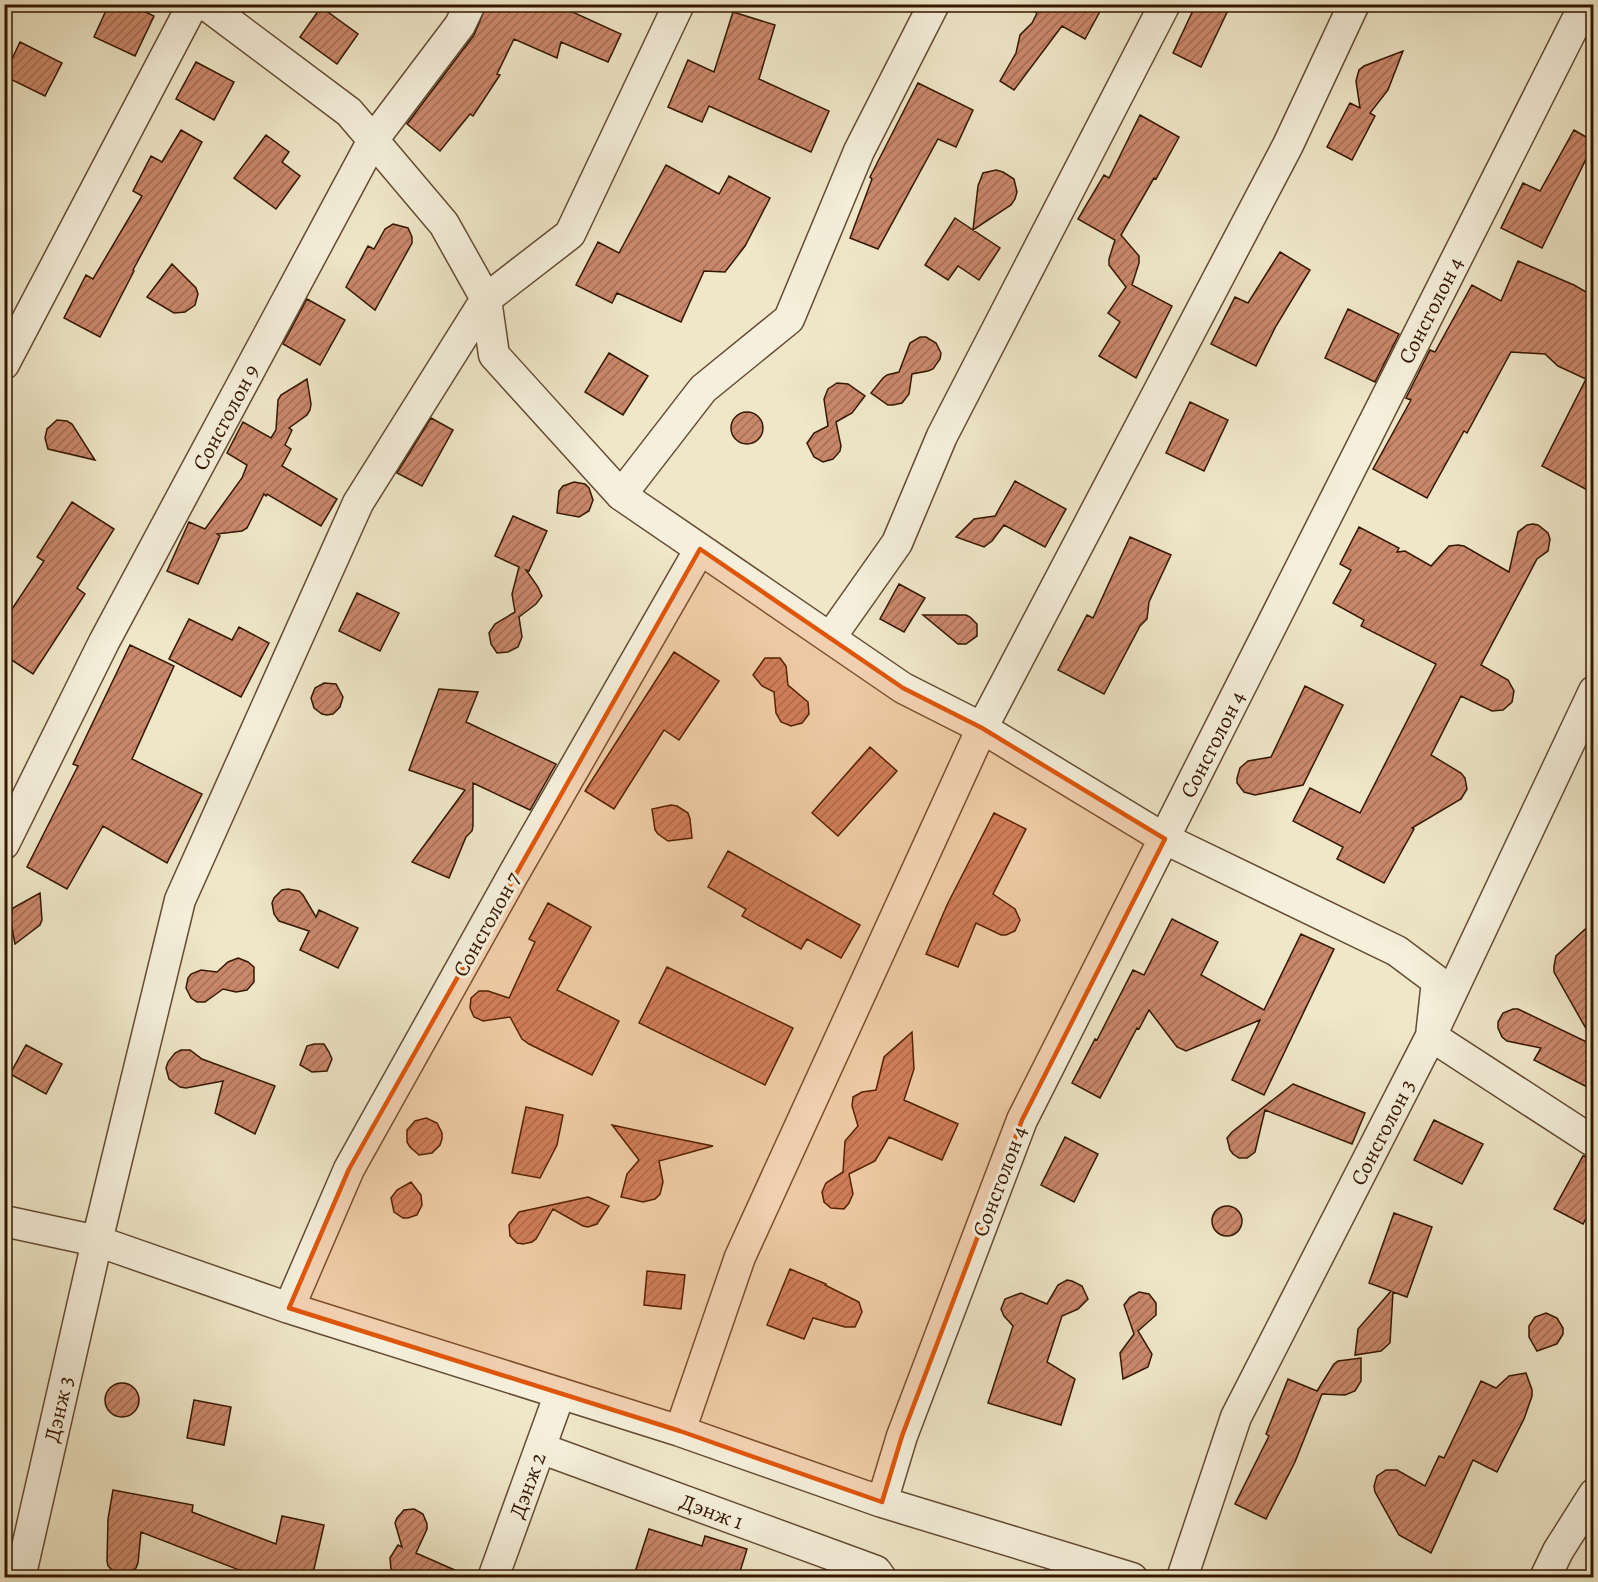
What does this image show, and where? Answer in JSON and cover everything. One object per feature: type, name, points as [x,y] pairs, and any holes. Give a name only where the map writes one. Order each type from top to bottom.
[{"type":"street","points":[[4,364],[193,4]]},
{"type":"street","points":[[205,4],[349,112],[373,140],[444,224],[486,299],[494,355],[621,495],[903,688],[982,728],[1165,839],[1397,951],[1437,981],[1431,1036],[1593,1142]]},
{"type":"street","name":"Сонсголон 9","points":[[4,844],[104,642],[373,140],[460,25],[470,4]]},
{"type":"street","points":[[486,299],[570,234],[680,4]]},
{"type":"street","points":[[621,495],[703,389],[789,319],[859,151],[934,4]]},
{"type":"street","points":[[830,638],[897,543],[942,436],[1165,4]]},
{"type":"street","points":[[680,1431],[740,1257],[982,728],[1288,145],[1354,4]]},
{"type":"street","name":"Сонсголон 4","points":[[882,1502],[902,1436],[1022,1120],[1585,4]]},
{"type":"street","name":"Дэнж 3","points":[[20,1578],[97,1241],[180,900],[358,503],[486,299]]},
{"type":"street","name":"Сонсголон 7","points":[[289,1308],[349,1169],[513,875],[700,549]]},
{"type":"street","name":"Сонсголон 3","points":[[1182,1578],[1236,1417],[1431,1036],[1593,691]]},
{"type":"street","points":[[4,1221],[97,1241],[289,1308],[680,1431],[882,1502],[1132,1578]]},
{"type":"street","name":"Дэнж 2","points":[[493,1578],[560,1393]]},
{"type":"street","name":"Дэнж 1","points":[[540,1448],[876,1571],[881,1578]]},
{"type":"street","points":[[1545,1578],[1558,1551],[1593,1494]]},
{"type":"highlighted area","points":[[700,549],[903,688],[982,728],[1165,839],[1022,1120],[902,1436],[882,1502],[680,1431],[289,1308],[349,1169]]},
{"type":"building","points":[[109,4],[129,4],[154,16],[135,56],[94,37]]},
{"type":"building","points":[[487,4],[555,4],[621,34],[608,62],[561,42],[557,58],[514,39],[497,74],[500,75],[473,116],[470,114],[440,151],[407,124],[474,35]]},
{"type":"building","points":[[1023,4],[1104,4],[1085,39],[1062,26],[1014,90],[1000,81],[1016,53],[1020,35],[1032,23],[1037,13]]},
{"type":"building","points":[[1196,4],[1231,4],[1201,67],[1173,53]]},
{"type":"building","points":[[321,7],[358,34],[337,64],[300,37]]},
{"type":"building","points":[[733,12],[775,25],[759,79],[829,111],[811,152],[709,106],[702,122],[668,107],[688,60],[714,72]]},
{"type":"building","points":[[20,42],[62,63],[45,96],[4,76]]},
{"type":"building","points":[[1403,51],[1388,90],[1370,113],[1375,116],[1352,160],[1327,147],[1350,103],[1360,108],[1356,81],[1359,70]]},
{"type":"building","points":[[196,62],[234,82],[214,120],[176,99]]},
{"type":"building","points":[[918,83],[973,110],[956,147],[938,139],[878,249],[850,238],[872,179],[870,177]]},
{"type":"building","points":[[1140,115],[1179,137],[1121,235],[1139,256],[1132,285],[1172,306],[1136,378],[1099,356],[1120,322],[1108,313],[1126,287],[1109,265],[1115,240],[1078,219],[1104,175],[1109,178]]},
{"type":"building","points":[[181,130],[202,142],[133,270],[100,337],[64,318],[86,275],[93,279],[142,196],[133,191],[151,156],[162,162]]},
{"type":"building","points":[[1574,130],[1593,141],[1593,145],[1542,248],[1501,228],[1523,183],[1540,191]]},
{"type":"building","points":[[266,135],[289,152],[282,162],[300,176],[276,209],[234,178]]},
{"type":"building","points":[[666,165],[719,194],[729,176],[770,198],[745,246],[725,272],[704,271],[681,322],[617,293],[612,303],[576,285],[598,242],[619,253]]},
{"type":"building","points":[[996,170],[1014,179],[1017,192],[1015,199],[1011,205],[973,230],[978,186],[983,173]]},
{"type":"building","points":[[955,218],[1000,248],[979,280],[958,266],[948,280],[925,265]]},
{"type":"building","points":[[393,224],[408,228],[412,243],[375,310],[346,287],[368,246],[374,249],[385,229]]},
{"type":"building","points":[[1280,252],[1310,270],[1276,326],[1256,366],[1211,344],[1235,297],[1248,303]]},
{"type":"building","points":[[1518,261],[1574,285],[1588,293],[1593,300],[1593,493],[1542,466],[1586,379],[1558,366],[1545,354],[1511,352],[1467,433],[1464,431],[1427,498],[1373,469],[1411,400],[1406,398],[1430,350],[1435,352],[1472,285],[1501,301]]},
{"type":"building","points":[[172,264],[196,288],[198,294],[195,305],[185,312],[174,313],[147,297]]},
{"type":"building","points":[[307,299],[345,320],[320,365],[283,344]]},
{"type":"building","points":[[1348,309],[1399,334],[1375,382],[1325,358]]},
{"type":"building","points":[[920,337],[926,337],[936,343],[941,353],[940,359],[933,369],[912,374],[909,394],[902,403],[888,405],[871,393],[887,375],[899,372],[910,343]]},
{"type":"building","points":[[609,353],[648,376],[623,415],[585,392]]},
{"type":"building","points":[[307,379],[310,410],[307,415],[289,428],[292,430],[285,445],[291,449],[282,466],[337,499],[321,526],[264,494],[247,528],[242,531],[217,534],[220,536],[198,584],[167,571],[189,522],[205,529],[242,478],[247,465],[227,453],[243,422],[271,438],[276,430],[278,400],[281,395]]},
{"type":"building","points":[[837,383],[848,384],[865,396],[852,413],[836,422],[840,451],[833,459],[823,462],[814,457],[807,443],[814,433],[828,426],[824,399],[828,389]]},
{"type":"building","points":[[1190,402],[1228,420],[1204,471],[1166,453]]},
{"type":"building","points":[[747,412],[758,417],[763,428],[758,439],[747,444],[736,439],[731,428],[736,417]]},
{"type":"building","points":[[431,418],[453,430],[422,486],[397,473]]},
{"type":"building","points":[[57,420],[72,424],[95,460],[48,449],[45,438],[47,429]]},
{"type":"building","points":[[1015,481],[1066,509],[1045,547],[1004,525],[992,541],[984,547],[956,537],[974,519],[995,516]]},
{"type":"building","points":[[574,482],[585,484],[589,488],[593,500],[589,511],[579,517],[557,513],[559,491],[563,486]]},
{"type":"building","points":[[72,502],[114,529],[77,588],[85,594],[33,674],[4,655],[4,621],[44,561],[37,557]]},
{"type":"building","points":[[513,516],[547,531],[529,571],[526,570],[542,596],[536,604],[519,617],[522,637],[518,647],[508,652],[497,653],[491,644],[489,633],[495,624],[515,612],[512,594],[519,567],[495,556]]},
{"type":"building","points":[[1533,524],[1548,533],[1550,539],[1548,551],[1537,559],[1481,665],[1508,680],[1514,691],[1512,702],[1503,710],[1492,711],[1461,696],[1431,755],[1461,773],[1465,778],[1467,789],[1461,799],[1412,828],[1414,829],[1384,883],[1337,859],[1343,847],[1293,821],[1310,788],[1360,813],[1436,664],[1361,626],[1364,620],[1333,603],[1351,570],[1340,564],[1359,527],[1399,548],[1397,552],[1405,551],[1431,566],[1449,546],[1458,545],[1464,546],[1509,572],[1518,532],[1527,525]]},
{"type":"building","points":[[1130,537],[1171,555],[1149,602],[1147,619],[1140,626],[1104,694],[1058,670],[1087,615],[1093,618]]},
{"type":"building","points":[[899,584],[925,598],[904,632],[880,619]]},
{"type":"building","points":[[357,593],[399,613],[380,651],[339,631]]},
{"type":"building","points":[[923,615],[966,615],[977,624],[977,636],[966,644],[958,644]]},
{"type":"building","points":[[189,619],[232,640],[239,627],[269,643],[241,697],[169,659]]},
{"type":"building","points":[[130,645],[174,666],[132,759],[202,794],[167,863],[103,826],[67,889],[27,867],[78,766],[73,764]]},
{"type":"building","points":[[674,652],[719,681],[679,740],[664,730],[614,809],[585,791]]},
{"type":"building","points":[[765,658],[780,658],[786,666],[788,685],[808,702],[809,714],[802,723],[791,726],[781,722],[776,713],[774,692],[762,686],[753,675]]},
{"type":"building","points":[[324,683],[336,684],[343,697],[340,707],[333,714],[322,714],[314,708],[311,698],[315,688]]},
{"type":"building","points":[[1305,686],[1343,705],[1303,785],[1255,795],[1244,792],[1237,783],[1240,768],[1248,761],[1271,757]]},
{"type":"building","points":[[439,689],[478,692],[466,722],[556,764],[530,810],[473,783],[472,831],[466,837],[449,878],[412,862],[465,790],[409,770]]},
{"type":"building","points":[[870,747],[897,771],[838,836],[812,813]]},
{"type":"building","points":[[671,805],[688,813],[692,838],[668,841],[655,830],[652,809]]},
{"type":"building","points":[[994,813],[1026,829],[993,894],[1015,909],[1020,920],[1015,931],[1006,935],[1001,935],[976,923],[958,967],[926,954],[947,905]]},
{"type":"building","points":[[728,851],[860,925],[841,958],[807,939],[801,949],[742,916],[746,909],[708,887]]},
{"type":"building","points":[[282,890],[299,891],[303,895],[316,917],[319,910],[358,928],[338,968],[300,950],[309,931],[279,921],[274,914],[272,903],[274,898]]},
{"type":"building","points":[[40,893],[42,920],[40,925],[15,944],[10,918],[13,908]]},
{"type":"building","points":[[548,903],[591,927],[557,990],[619,1021],[592,1075],[529,1044],[522,1039],[510,1017],[483,1021],[474,1017],[470,1008],[471,998],[479,991],[488,991],[509,998],[535,942],[529,939]]},
{"type":"building","points":[[1172,919],[1218,942],[1201,975],[1264,1010],[1301,934],[1334,949],[1264,1095],[1232,1080],[1260,1020],[1186,1051],[1177,1047],[1149,1010],[1100,1098],[1072,1083],[1133,970],[1144,975]]},
{"type":"building","points":[[1593,922],[1593,1041],[1554,972],[1554,966],[1556,956]]},
{"type":"building","points":[[238,958],[254,967],[254,982],[247,990],[236,992],[223,989],[205,1002],[197,1002],[191,998],[186,988],[191,974],[201,970],[217,972],[228,962]]},
{"type":"building","points":[[667,967],[793,1028],[765,1085],[639,1023]]},
{"type":"building","points":[[1518,1009],[1593,1045],[1593,1090],[1534,1060],[1541,1048],[1507,1041],[1502,1037],[1498,1022],[1503,1013]]},
{"type":"building","points":[[912,1032],[914,1069],[904,1100],[958,1124],[942,1160],[889,1137],[875,1161],[849,1174],[853,1194],[849,1203],[844,1209],[831,1208],[824,1202],[822,1192],[826,1183],[843,1172],[845,1141],[858,1126],[852,1106],[853,1097],[862,1092],[876,1090],[884,1057]]},
{"type":"building","points":[[324,1044],[329,1052],[332,1059],[327,1071],[312,1072],[300,1065],[307,1046]]},
{"type":"building","points":[[26,1045],[62,1064],[46,1094],[10,1074]]},
{"type":"building","points":[[190,1050],[202,1059],[275,1086],[255,1134],[215,1113],[223,1081],[186,1088],[180,1087],[169,1079],[166,1068],[168,1062],[175,1053]]},
{"type":"building","points":[[1293,1084],[1365,1113],[1352,1144],[1265,1110],[1255,1152],[1247,1158],[1239,1158],[1233,1154],[1227,1138],[1232,1132]]},
{"type":"building","points":[[526,1107],[563,1115],[557,1145],[540,1178],[512,1173]]},
{"type":"building","points":[[426,1118],[437,1123],[442,1139],[440,1145],[432,1153],[419,1155],[407,1142],[407,1130],[415,1121]]},
{"type":"building","points":[[1434,1120],[1483,1144],[1462,1184],[1414,1160]]},
{"type":"building","points":[[612,1125],[713,1146],[659,1161],[663,1182],[660,1194],[655,1199],[643,1202],[621,1197],[627,1174],[639,1160]]},
{"type":"building","points":[[1065,1137],[1098,1154],[1074,1202],[1041,1185]]},
{"type":"building","points":[[1583,1156],[1593,1159],[1593,1206],[1583,1224],[1554,1209]]},
{"type":"building","points":[[411,1182],[421,1195],[422,1205],[417,1215],[403,1218],[394,1212],[391,1198],[397,1190]]},
{"type":"building","points":[[588,1197],[609,1206],[597,1224],[583,1226],[553,1209],[532,1242],[517,1243],[510,1236],[509,1225],[519,1212]]},
{"type":"building","points":[[1227,1206],[1238,1210],[1242,1221],[1238,1232],[1227,1236],[1216,1232],[1212,1221],[1216,1210]]},
{"type":"building","points":[[1394,1213],[1432,1227],[1407,1297],[1393,1292],[1390,1343],[1381,1351],[1355,1355],[1358,1329],[1391,1291],[1369,1283]]},
{"type":"building","points":[[790,1269],[826,1284],[859,1302],[862,1312],[855,1327],[845,1327],[813,1318],[804,1339],[767,1325]]},
{"type":"building","points":[[647,1271],[685,1275],[681,1309],[644,1305]]},
{"type":"building","points":[[1067,1280],[1082,1286],[1088,1299],[1078,1309],[1062,1316],[1047,1362],[1075,1379],[1061,1425],[988,1403],[1013,1326],[1001,1309],[1005,1299],[1021,1293],[1047,1304],[1058,1285]]},
{"type":"building","points":[[1139,1292],[1149,1294],[1156,1303],[1156,1315],[1138,1331],[1152,1354],[1148,1367],[1123,1379],[1120,1353],[1134,1334],[1124,1305],[1130,1297]]},
{"type":"building","points":[[1546,1313],[1557,1318],[1563,1328],[1563,1334],[1557,1344],[1537,1351],[1529,1337],[1529,1326],[1535,1317]]},
{"type":"building","points":[[1361,1358],[1361,1381],[1355,1391],[1345,1395],[1322,1394],[1295,1462],[1266,1519],[1235,1504],[1269,1436],[1266,1434],[1288,1379],[1317,1391],[1338,1361]]},
{"type":"building","points":[[1526,1373],[1532,1396],[1524,1419],[1497,1472],[1473,1460],[1431,1553],[1399,1535],[1375,1492],[1377,1476],[1386,1470],[1397,1470],[1425,1486],[1439,1456],[1444,1458],[1481,1381],[1496,1388],[1509,1376]]},
{"type":"building","points":[[122,1383],[134,1388],[139,1400],[134,1412],[122,1417],[110,1412],[105,1400],[110,1388]]},
{"type":"building","points":[[194,1400],[231,1407],[224,1445],[187,1438]]},
{"type":"building","points":[[113,1490],[193,1505],[192,1512],[276,1544],[282,1516],[324,1525],[312,1578],[260,1578],[141,1532],[136,1568],[127,1575],[116,1574],[108,1566],[107,1561],[108,1519]]},
{"type":"building","points":[[414,1509],[423,1514],[427,1524],[416,1553],[473,1578],[396,1578],[391,1569],[390,1558],[398,1545],[402,1547],[395,1523],[404,1510]]},
{"type":"building","points":[[649,1529],[702,1546],[705,1536],[747,1549],[738,1578],[633,1578]]}]
